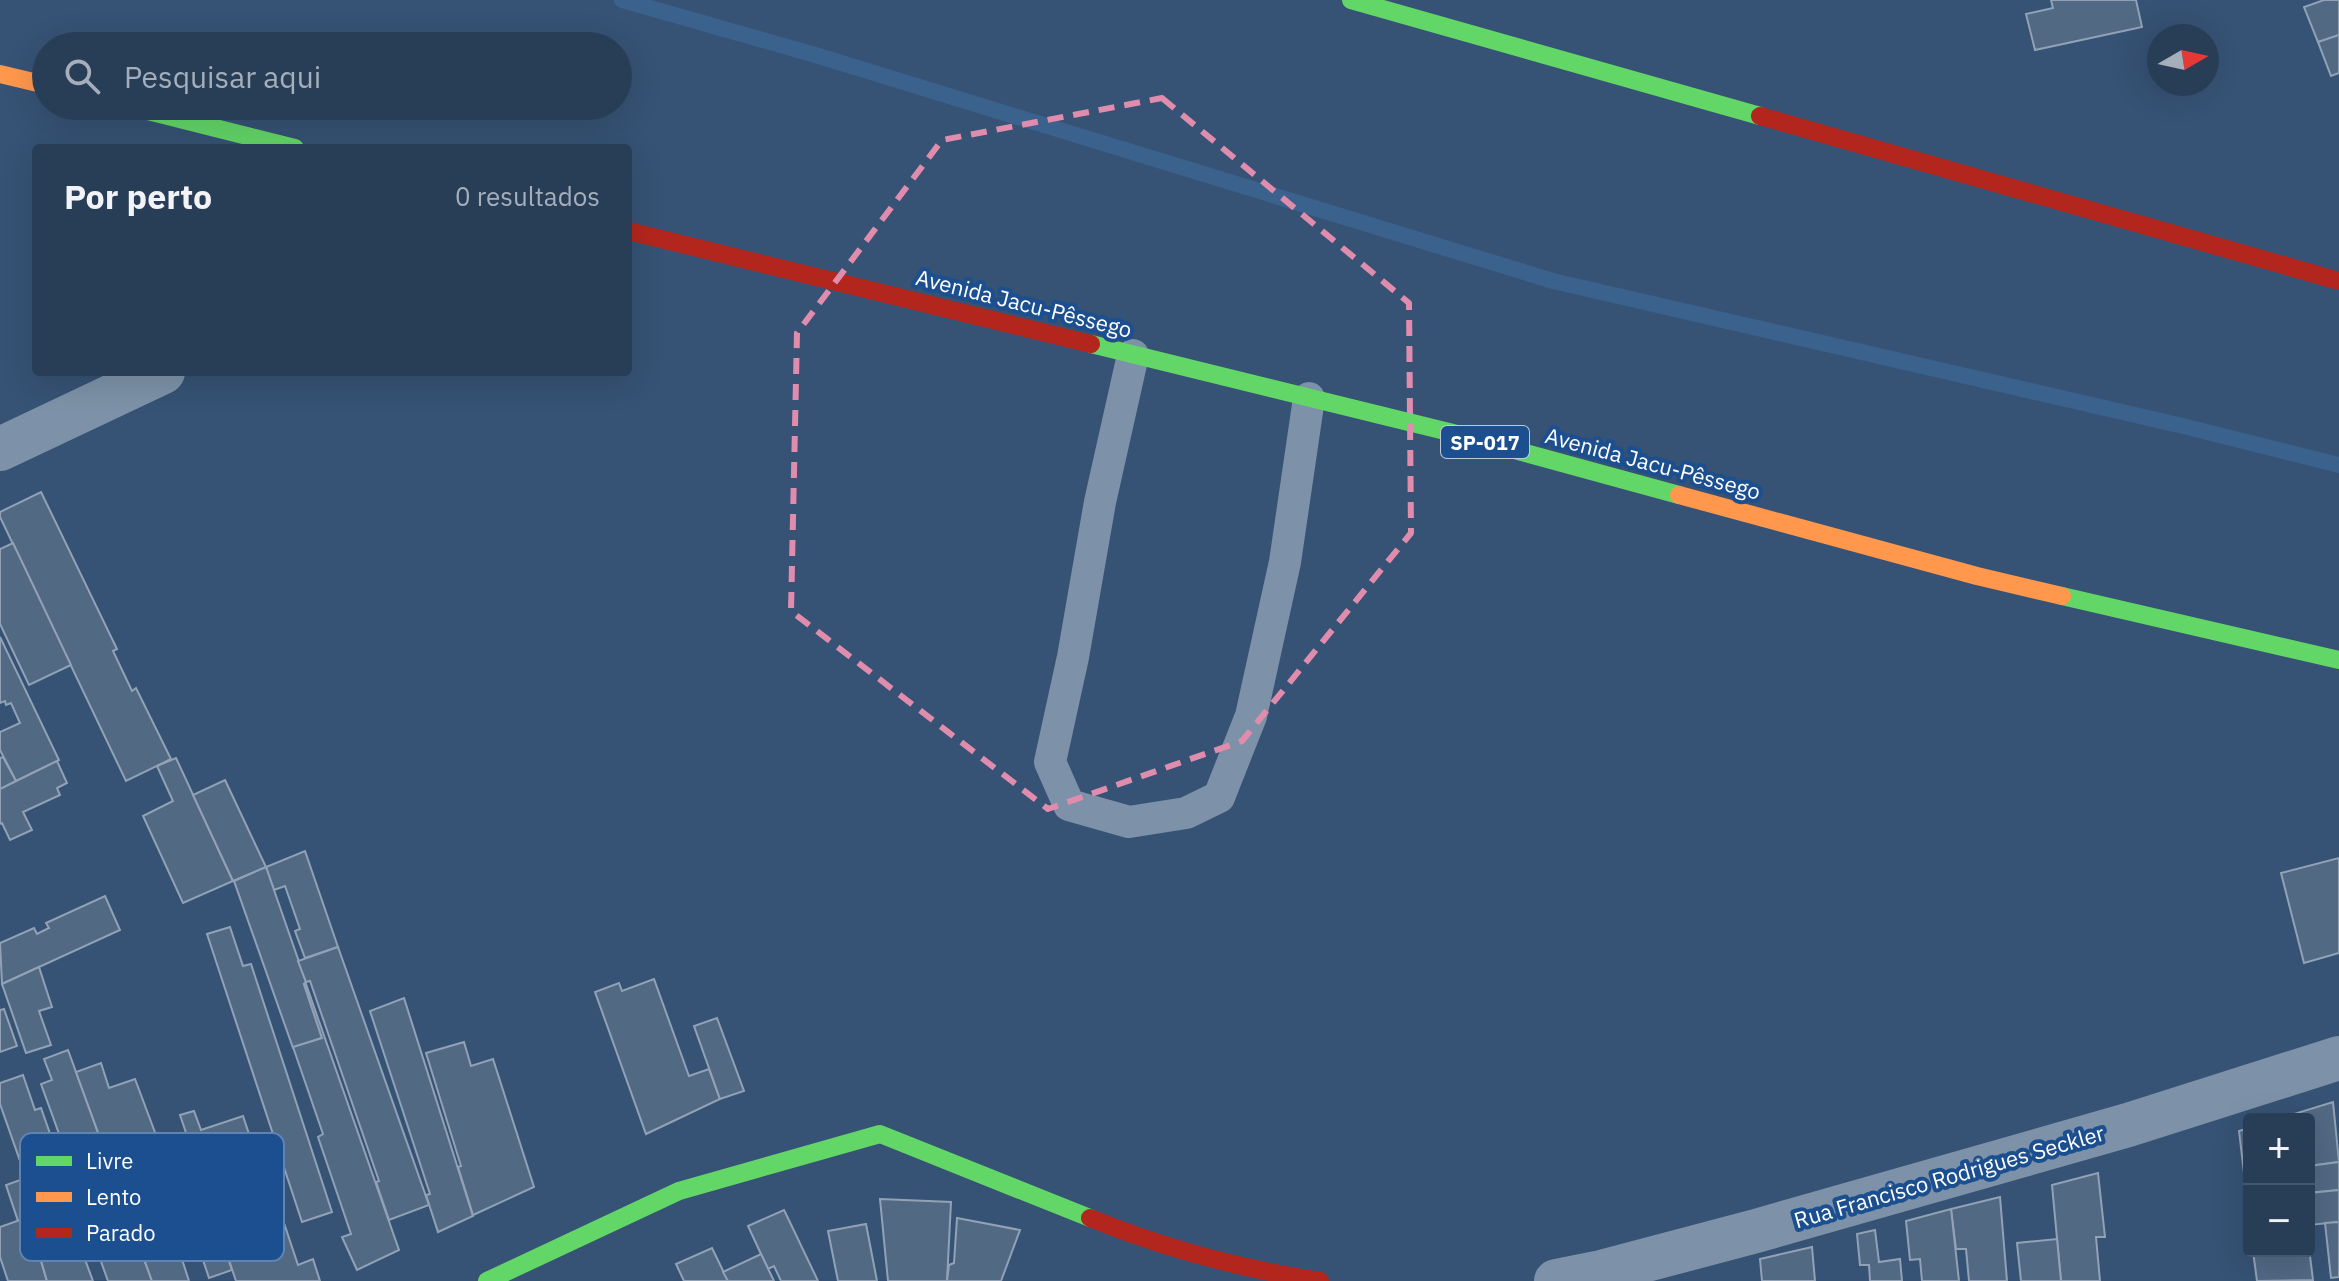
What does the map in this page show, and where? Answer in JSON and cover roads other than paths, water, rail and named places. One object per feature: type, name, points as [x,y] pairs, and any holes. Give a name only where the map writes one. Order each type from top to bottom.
[{"type":"main road","points":[[1351,0],[2339,281]]},
{"type":"main road","points":[[0,74],[32,82]]},
{"type":"main road","points":[[184,120],[279,144]]},
{"type":"main road","name":"Avenida Jacu-Pêssego","points":[[632,232],[1449,432],[1977,576],[2339,660]]},
{"type":"main road","points":[[487,1281],[679,1191],[880,1134],[1124,1232],[1263,1272],[1320,1281]]},
{"type":"street","points":[[0,449],[155,376]]},
{"type":"street","name":"Rua Francisco Rodrigues Seckler","points":[[1556,1281],[1756,1231],[2128,1125],[2339,1058]]},
{"type":"lane","points":[[1133,355],[1100,502],[1073,657],[1050,762],[1069,805],[1129,822],[1186,813],[1219,797],[1251,716],[1285,562],[1309,398]]},
{"type":"waterway","points":[[622,0],[812,54],[1553,281],[2183,426],[2339,465]]}]
